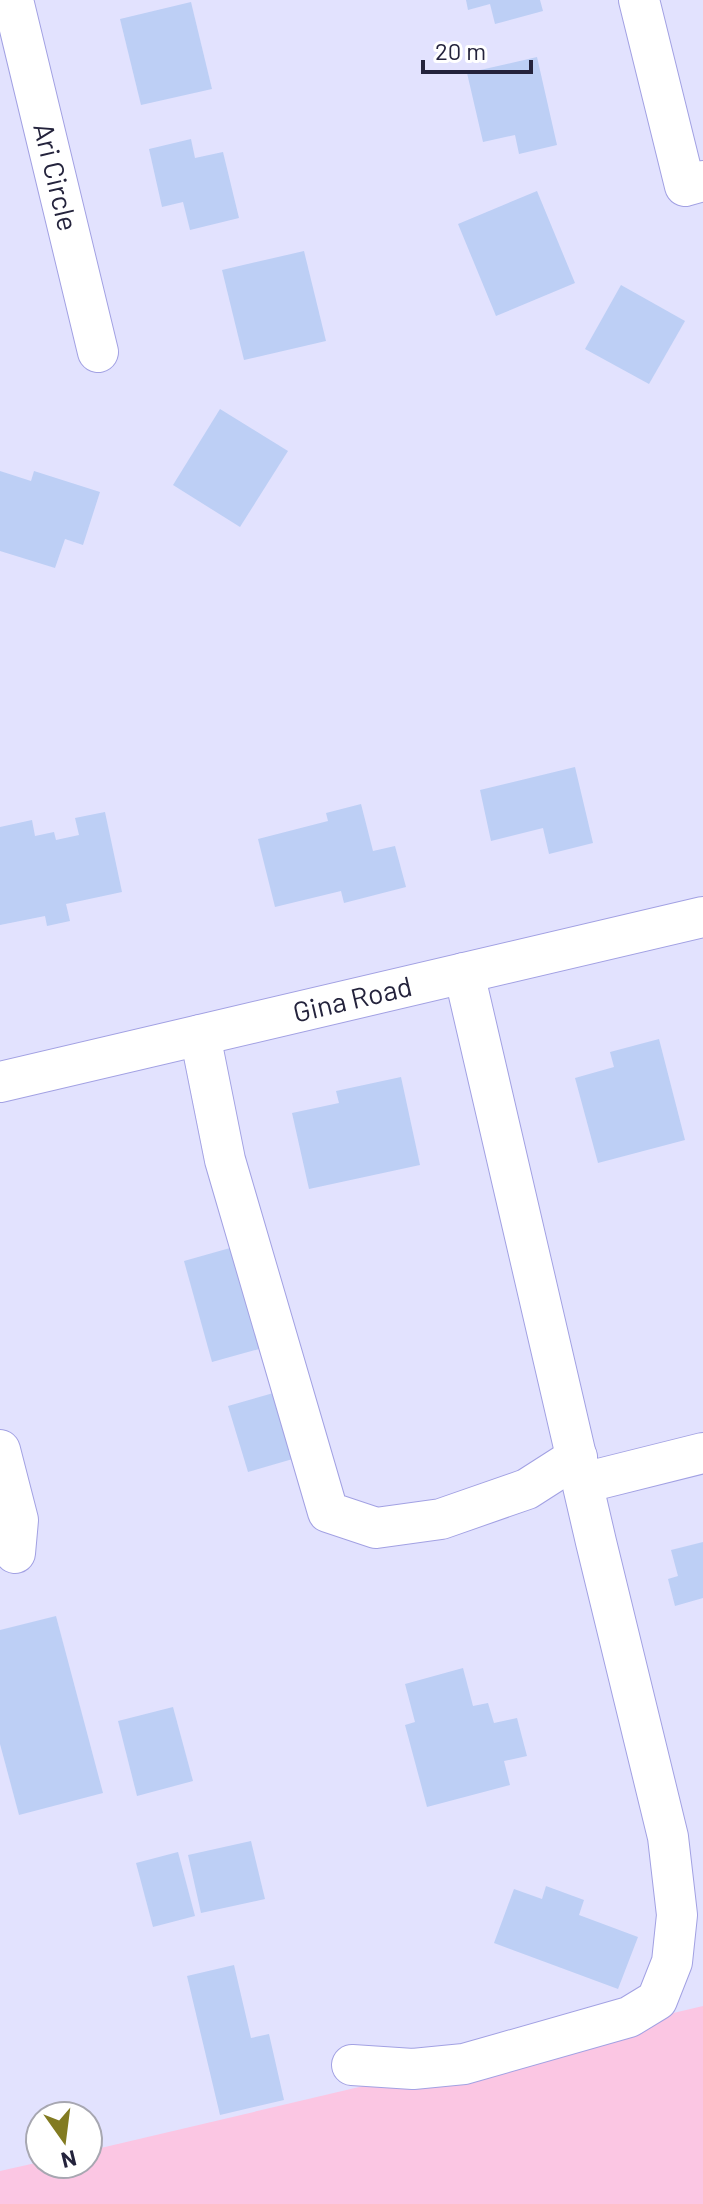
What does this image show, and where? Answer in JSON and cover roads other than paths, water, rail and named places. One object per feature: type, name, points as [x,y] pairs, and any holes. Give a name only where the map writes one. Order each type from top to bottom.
[{"type":"street","name":"Ari Circle","points":[[13,0],[98,352]]},
{"type":"street","points":[[639,0],[685,186],[703,181]]},
{"type":"street","name":"Gina Road","points":[[0,1082],[703,917]]},
{"type":"street","points":[[352,2065],[413,2069],[464,2064],[629,2017],[657,2000],[672,1962],[677,1915],[668,1837],[464,973]]},
{"type":"street","points":[[200,1035],[225,1160],[328,1512],[376,1528],[441,1519],[580,1470],[703,1453]]},
{"type":"street","points":[[0,1450],[18,1520],[15,1553]]}]
